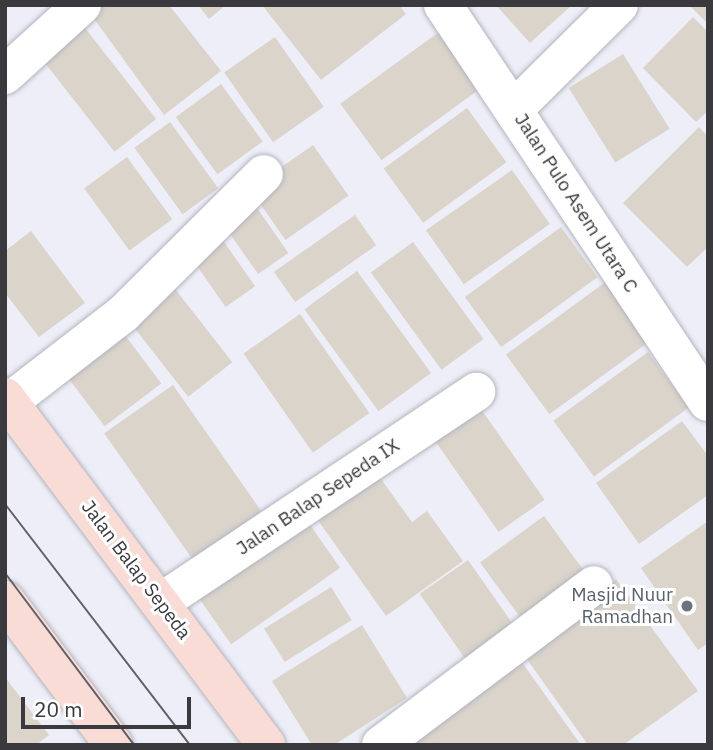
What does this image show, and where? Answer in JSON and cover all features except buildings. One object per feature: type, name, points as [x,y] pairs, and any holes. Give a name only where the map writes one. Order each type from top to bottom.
[{"type":"main road","name":"Jalan Balap Sepeda","points":[[7,400],[266,745]]},
{"type":"main road","points":[[9,611],[114,745]]},
{"type":"street","points":[[5,75],[82,5]]},
{"type":"street","name":"Jalan Pulo Asem Utara C","points":[[443,5],[701,375]]},
{"type":"street","points":[[514,108],[619,5]]},
{"type":"street","points":[[7,400],[124,313],[264,174]]},
{"type":"street","name":"Jalan Balap Sepeda IX","points":[[160,602],[476,391]]},
{"type":"street","points":[[381,745],[594,585]]},
{"type":"tram line","points":[[5,504],[190,745]]},
{"type":"tram line","points":[[5,573],[134,745]]},
{"type":"place","name":"Masjid Nuur Ramadhan","points":[[687,606]]}]
